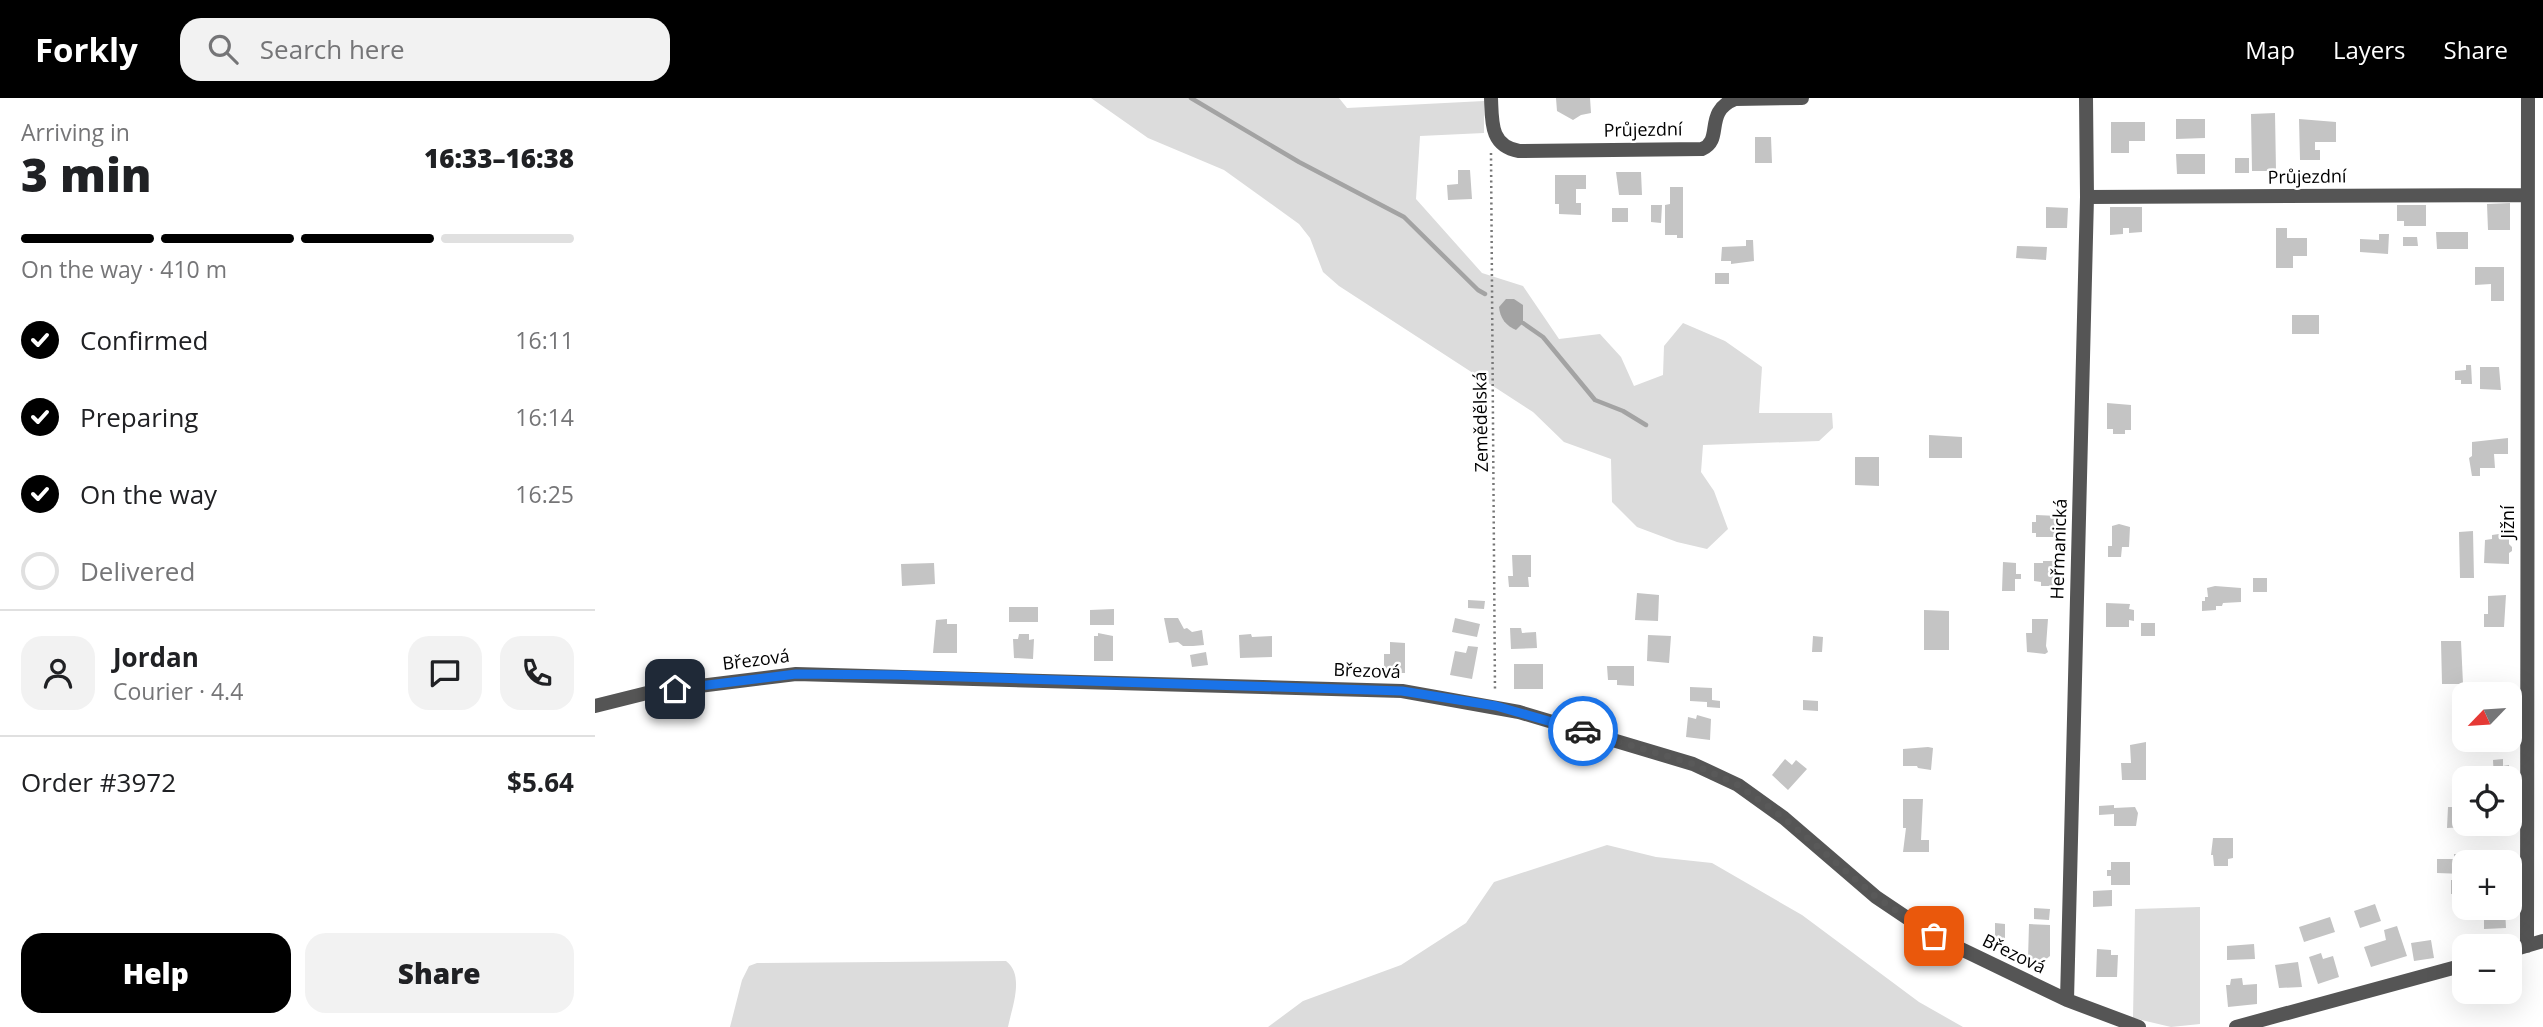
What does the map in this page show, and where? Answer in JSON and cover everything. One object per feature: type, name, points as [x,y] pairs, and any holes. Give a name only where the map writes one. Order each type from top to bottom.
[{"type":"street","points":[[1491,98],[1492,123],[1497,139]]},
{"type":"street","name":"Průjezdní","points":[[1497,139],[1508,149],[1519,151],[1702,149],[1709,146],[1713,139],[1715,119],[1719,109],[1727,102],[1735,99],[1802,98]]},
{"type":"street","name":"Heřmanická","points":[[2067,1000],[2087,197],[2086,98]]},
{"type":"street","name":"Jižní","points":[[2527,946],[2528,98]]},
{"type":"street","name":"Průjezdní","points":[[2087,197],[2527,195]]},
{"type":"street","name":"Březová","points":[[595,706],[651,692],[796,674],[1402,691],[1496,706],[1693,764],[1738,785],[1784,818],[1876,897],[1934,936],[2067,1000],[2139,1027]]},
{"type":"street","points":[[2522,947],[2543,941]]},
{"type":"street","points":[[2236,1027],[2452,968]]},
{"type":"path","name":"Zemědělská","points":[[1496,706],[1491,155],[1497,139]]},
{"type":"shaded area","points":[[1091,98],[1339,98],[1347,108],[1484,101],[1484,133],[1420,136],[1416,199],[1482,273],[1523,286],[1559,339],[1600,334],[1621,357],[1634,386],[1663,375],[1664,346],[1683,323],[1725,341],[1762,367],[1759,413],[1832,413],[1833,428],[1819,441],[1703,445],[1701,472],[1714,491],[1728,529],[1707,549],[1677,542],[1637,527],[1612,502],[1611,459],[1564,442],[1533,412],[1339,286],[1323,272],[1310,238],[1299,224],[1224,170],[1148,138]]},
{"type":"shaded area","points":[[1506,299],[1514,299],[1523,305],[1523,323],[1516,330],[1506,324],[1501,315],[1499,307]]},
{"type":"shaded area","points":[[1607,845],[1656,857],[1712,863],[1802,915],[1919,1002],[1963,1027],[1268,1027],[1303,1001],[1401,965],[1466,923],[1494,882]]},
{"type":"shaded area","points":[[2200,907],[2200,1024],[2171,1027],[2133,1018],[2135,909]]},
{"type":"shaded area","points":[[1006,961],[1012,967],[1016,983],[1008,1027],[730,1027],[742,980],[749,966],[757,963]]},
{"type":"building","points":[[1556,98],[1590,98],[1591,113],[1573,120],[1557,111]]},
{"type":"building","points":[[2275,113],[2276,171],[2252,171],[2251,114]]},
{"type":"building","points":[[2176,119],[2205,119],[2205,138],[2176,139]]},
{"type":"building","points":[[2299,119],[2336,122],[2336,142],[2315,142],[2315,150],[2320,150],[2320,160],[2300,160]]},
{"type":"building","points":[[2111,122],[2145,122],[2145,141],[2129,141],[2129,153],[2111,153]]},
{"type":"building","points":[[1755,137],[1771,137],[1772,163],[1755,163]]},
{"type":"building","points":[[2176,154],[2205,154],[2205,174],[2177,174]]},
{"type":"building","points":[[2235,158],[2249,158],[2249,173],[2235,173]]},
{"type":"building","points":[[1458,170],[1470,170],[1472,199],[1448,200],[1447,185],[1458,184]]},
{"type":"building","points":[[1616,172],[1641,172],[1642,195],[1619,195]]},
{"type":"building","points":[[1555,175],[1586,175],[1586,189],[1576,189],[1576,203],[1581,203],[1581,215],[1559,214],[1559,204],[1555,204]]},
{"type":"building","points":[[1670,187],[1683,187],[1683,238],[1665,235],[1665,205],[1670,204]]},
{"type":"building","points":[[2510,203],[2510,230],[2488,230],[2487,204]]},
{"type":"building","points":[[1651,205],[1662,205],[1661,223],[1651,222]]},
{"type":"building","points":[[2397,205],[2426,205],[2426,226],[2404,226],[2404,221],[2397,221]]},
{"type":"building","points":[[2046,207],[2068,208],[2067,228],[2046,228]]},
{"type":"building","points":[[2110,207],[2142,207],[2142,232],[2129,233],[2129,228],[2123,228],[2123,234],[2110,235]]},
{"type":"building","points":[[1612,208],[1628,208],[1628,222],[1612,222]]},
{"type":"building","points":[[2276,228],[2287,228],[2287,238],[2307,238],[2307,256],[2293,256],[2293,268],[2276,268]]},
{"type":"building","points":[[2436,232],[2468,232],[2468,249],[2437,249]]},
{"type":"building","points":[[2379,234],[2389,234],[2388,254],[2360,252],[2360,239],[2379,240]]},
{"type":"building","points":[[2403,237],[2417,237],[2418,246],[2403,246]]},
{"type":"building","points":[[1746,240],[1753,240],[1754,261],[1731,264],[1731,261],[1721,261],[1722,247],[1746,246]]},
{"type":"building","points":[[2017,246],[2047,247],[2046,260],[2016,258]]},
{"type":"building","points":[[2475,267],[2504,267],[2504,301],[2491,301],[2491,284],[2475,285]]},
{"type":"building","points":[[1715,273],[1729,273],[1729,284],[1715,284]]},
{"type":"building","points":[[2292,315],[2319,315],[2319,334],[2292,334]]},
{"type":"building","points":[[2466,365],[2471,365],[2472,384],[2461,384],[2461,380],[2455,380],[2455,371],[2466,370]]},
{"type":"building","points":[[2480,367],[2499,367],[2501,390],[2480,389]]},
{"type":"building","points":[[2107,403],[2131,405],[2131,430],[2125,430],[2125,434],[2113,434],[2113,429],[2107,429]]},
{"type":"building","points":[[1929,435],[1962,437],[1962,458],[1929,458]]},
{"type":"building","points":[[2508,438],[2508,454],[2494,454],[2495,468],[2480,468],[2480,476],[2472,476],[2469,458],[2472,456],[2472,442]]},
{"type":"building","points":[[1855,457],[1879,457],[1879,486],[1855,485]]},
{"type":"building","points":[[2036,515],[2058,516],[2058,537],[2036,537],[2036,533],[2032,533],[2032,522],[2036,522]]},
{"type":"building","points":[[2119,524],[2130,527],[2129,547],[2122,547],[2121,557],[2108,557],[2108,546],[2112,546],[2112,526]]},
{"type":"building","points":[[2473,531],[2474,578],[2460,578],[2459,532]]},
{"type":"building","points":[[2499,534],[2499,537],[2509,538],[2512,547],[2509,564],[2484,563],[2485,540]]},
{"type":"building","points":[[1512,555],[1531,555],[1529,587],[1509,587],[1508,576],[1513,576]]},
{"type":"building","points":[[2053,561],[2053,567],[2056,567],[2055,586],[2041,586],[2041,582],[2034,581],[2034,563]]},
{"type":"building","points":[[2003,562],[2016,563],[2016,574],[2021,574],[2021,579],[2015,579],[2015,591],[2002,591]]},
{"type":"building","points":[[934,563],[935,584],[902,586],[901,564]]},
{"type":"building","points":[[2253,578],[2267,578],[2267,592],[2253,592]]},
{"type":"building","points":[[2207,588],[2241,588],[2241,602],[2223,603],[2222,606],[2216,606],[2216,610],[2202,611],[2202,601],[2208,597]]},
{"type":"building","points":[[1637,593],[1659,595],[1658,621],[1635,620]]},
{"type":"building","points":[[2506,595],[2504,627],[2484,627],[2484,614],[2488,614],[2488,596]]},
{"type":"building","points":[[1468,600],[1485,601],[1484,609],[1468,608]]},
{"type":"building","points":[[2106,603],[2130,604],[2129,609],[2134,610],[2134,621],[2129,620],[2129,627],[2106,627]]},
{"type":"building","points":[[1009,607],[1038,607],[1038,622],[1009,622]]},
{"type":"building","points":[[1114,609],[1114,625],[1090,625],[1090,610]]},
{"type":"building","points":[[1924,610],[1949,611],[1949,650],[1924,650]]},
{"type":"building","points":[[1164,618],[1178,618],[1184,629],[1192,632],[1202,630],[1204,645],[1183,646],[1178,642],[1169,643]]},
{"type":"building","points":[[1455,618],[1480,624],[1477,637],[1452,632]]},
{"type":"building","points":[[947,619],[947,624],[957,624],[957,653],[933,653],[936,620]]},
{"type":"building","points":[[2032,619],[2048,619],[2048,652],[2045,654],[2027,652],[2026,633],[2032,633]]},
{"type":"building","points":[[2141,623],[2155,623],[2155,636],[2141,636]]},
{"type":"building","points":[[1510,628],[1521,628],[1522,633],[1536,632],[1537,648],[1511,649]]},
{"type":"building","points":[[1098,633],[1113,636],[1113,661],[1094,661],[1094,636],[1098,636]]},
{"type":"building","points":[[1019,634],[1029,634],[1029,640],[1034,639],[1033,659],[1014,658],[1013,639],[1018,639]]},
{"type":"building","points":[[1251,634],[1252,637],[1272,636],[1272,657],[1240,658],[1239,635]]},
{"type":"building","points":[[1648,635],[1671,636],[1669,663],[1647,661]]},
{"type":"building","points":[[1813,636],[1823,637],[1822,652],[1812,652]]},
{"type":"building","points":[[2441,641],[2461,641],[2463,682],[2442,684]]},
{"type":"building","points":[[1390,642],[1405,643],[1405,673],[1384,673],[1384,654],[1390,654]]},
{"type":"building","points":[[1468,646],[1478,647],[1472,679],[1450,675],[1455,651],[1466,653]]},
{"type":"building","points":[[1206,652],[1208,665],[1192,667],[1190,655]]},
{"type":"building","points":[[1514,664],[1543,664],[1543,689],[1514,689]]},
{"type":"building","points":[[1607,666],[1634,666],[1634,686],[1617,685],[1617,680],[1608,680]]},
{"type":"building","points":[[1690,687],[1712,688],[1712,700],[1720,701],[1720,708],[1707,707],[1707,702],[1690,701]]},
{"type":"building","points":[[1803,700],[1818,701],[1818,711],[1803,710]]},
{"type":"building","points":[[1697,715],[1711,719],[1710,740],[1686,737],[1688,717],[1696,719]]},
{"type":"building","points":[[2146,742],[2146,780],[2122,780],[2121,763],[2131,763],[2130,745]]},
{"type":"building","points":[[1933,748],[1931,770],[1903,766],[1903,749]]},
{"type":"building","points":[[1785,759],[1792,765],[1796,760],[1807,769],[1788,790],[1772,775]]},
{"type":"building","points":[[2503,759],[2503,766],[2493,766],[2493,760]]},
{"type":"building","points":[[1903,799],[1923,799],[1921,840],[1929,840],[1929,852],[1903,852],[1906,828],[1903,828]]},
{"type":"building","points":[[2114,805],[2114,808],[2135,807],[2138,813],[2136,826],[2114,826],[2114,814],[2099,815],[2099,806]]},
{"type":"building","points":[[2448,807],[2452,807],[2452,828],[2447,828]]},
{"type":"building","points":[[2213,838],[2233,838],[2233,858],[2228,859],[2228,866],[2214,866],[2211,855]]},
{"type":"building","points":[[2437,859],[2452,859],[2452,874],[2437,873]]},
{"type":"building","points":[[2111,862],[2130,862],[2130,885],[2111,885],[2111,876],[2107,876],[2107,870],[2111,870]]},
{"type":"building","points":[[2112,890],[2112,906],[2093,907],[2093,891]]},
{"type":"building","points":[[2375,904],[2381,921],[2360,928],[2354,911]]},
{"type":"building","points":[[2034,908],[2050,909],[2049,920],[2034,919]]},
{"type":"building","points":[[2330,917],[2335,932],[2304,942],[2299,927]]},
{"type":"building","points":[[2484,920],[2506,920],[2506,928],[2484,929]]},
{"type":"building","points":[[1995,923],[2005,924],[2005,940],[1995,940]]},
{"type":"building","points":[[2029,924],[2050,925],[2050,956],[2045,960],[2028,959]]},
{"type":"building","points":[[2397,926],[2407,956],[2371,967],[2364,947],[2386,940],[2384,930]]},
{"type":"building","points":[[2431,940],[2434,958],[2414,961],[2411,943]]},
{"type":"building","points":[[2254,944],[2255,959],[2227,960],[2227,946]]},
{"type":"building","points":[[2097,949],[2111,950],[2111,955],[2118,955],[2117,977],[2096,977]]},
{"type":"building","points":[[2321,953],[2323,959],[2333,956],[2339,977],[2318,984],[2309,957]]},
{"type":"building","points":[[2298,962],[2302,987],[2279,988],[2275,965]]},
{"type":"building","points":[[2242,978],[2243,985],[2257,984],[2257,1004],[2228,1007],[2226,985],[2230,985],[2231,979]]},
{"type":"waterway","points":[[1191,98],[1299,162],[1404,217],[1485,294]]},
{"type":"waterway","points":[[1523,323],[1543,337],[1595,400],[1623,411],[1646,425]]},
{"type":"way so far","points":[[1583,731],[1693,764],[1738,785],[1784,818],[1876,897],[1934,936]]},
{"type":"route","points":[[675,689],[796,674],[1402,691],[1496,706],[1583,731]]}]
